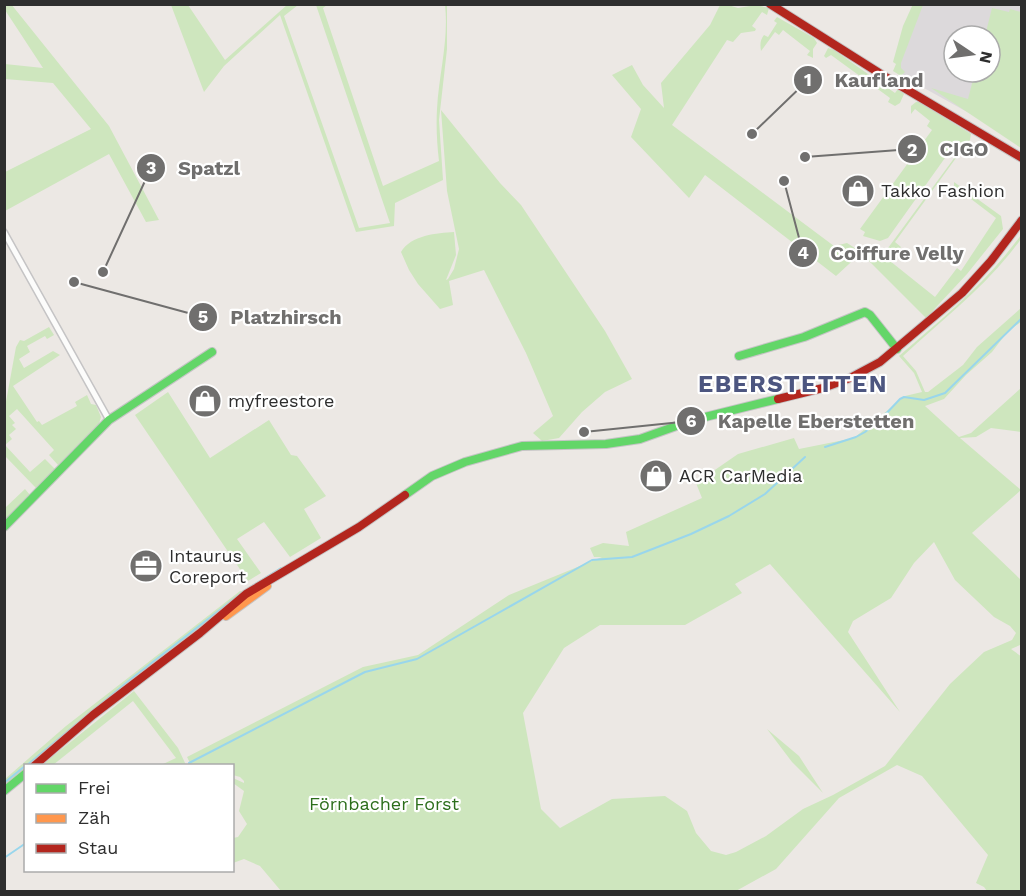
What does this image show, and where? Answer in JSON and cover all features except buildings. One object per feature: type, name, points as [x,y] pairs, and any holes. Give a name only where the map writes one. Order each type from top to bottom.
[{"type":"main road","points":[[770,4],[884,76],[1022,158]]},
{"type":"main road","points":[[35,764],[93,715],[200,633],[242,606],[287,569],[359,527],[432,476],[455,465],[522,446],[606,444],[640,439],[703,417],[830,386],[869,369],[897,349],[977,278],[1022,220]]},
{"type":"main road","points":[[739,356],[804,337],[865,312],[870,315],[897,349]]},
{"type":"main road","points":[[4,527],[109,420],[212,352]]},
{"type":"main road","points":[[4,791],[24,774]]},
{"type":"street","points":[[4,232],[109,420]]},
{"type":"shaded area","points":[[915,5],[1021,5],[1021,142],[897,73]]},
{"type":"green space","points":[[11,4],[109,126],[159,220],[146,222],[109,154],[5,211],[5,172],[91,129],[53,83],[5,79],[5,64],[43,68],[5,10],[5,5]]},
{"type":"green space","points":[[913,4],[923,5],[901,63],[901,68],[905,72],[901,76],[893,71],[896,64],[893,62],[903,26]]},
{"type":"green space","points":[[171,5],[188,5],[225,60],[287,5],[298,5],[284,16],[359,228],[390,223],[316,5],[327,5],[323,8],[383,186],[439,161],[437,109],[445,44],[445,5],[447,5],[447,49],[439,120],[443,180],[395,203],[394,226],[356,232],[280,15],[224,66],[204,92]]},
{"type":"green space","points":[[720,5],[738,8],[756,5],[769,8],[767,15],[762,12],[752,26],[756,29],[755,31],[741,33],[733,42],[727,40],[672,125],[834,246],[847,243],[861,252],[874,248],[884,250],[888,248],[955,157],[895,242],[901,247],[890,261],[935,297],[957,268],[961,271],[996,218],[954,186],[954,182],[1001,216],[1003,229],[967,274],[926,318],[861,253],[836,276],[705,175],[689,198],[631,137],[641,109],[612,75],[632,65],[643,85],[664,108],[661,83],[710,25]]},
{"type":"green space","points":[[992,8],[1021,12],[1021,148],[931,88],[968,99],[972,84],[1002,84],[1002,24],[988,24]]},
{"type":"green space","points":[[777,17],[814,38],[817,43],[813,49],[813,58],[807,55],[810,51],[783,30],[779,35],[775,32],[761,51],[762,39],[764,35],[768,37],[777,23],[774,21]]},
{"type":"green space","points":[[828,48],[895,93],[898,89],[904,94],[900,103],[895,106],[888,102],[890,98],[831,55],[826,58],[824,56]]},
{"type":"green space","points":[[916,102],[971,134],[970,140],[966,144],[957,141],[888,238],[880,241],[863,236],[865,232],[860,229],[932,130],[927,126],[930,121],[915,109],[911,114],[911,106]]},
{"type":"green space","points":[[441,110],[500,183],[521,205],[605,331],[632,379],[605,392],[582,412],[559,438],[542,441],[533,433],[553,416],[526,353],[484,270],[449,281],[453,305],[440,309],[418,284],[401,252],[405,246],[418,238],[454,232],[456,255],[446,280],[454,269],[459,249],[447,191]]},
{"type":"green space","name":"Förnbacher Forst","points":[[1021,235],[1021,239],[1008,256],[980,286],[903,356],[916,371],[925,392],[928,392],[963,365],[977,347],[1021,308],[1021,322],[1008,331],[992,352],[944,399],[925,406],[959,437],[971,433],[1021,388],[1021,432],[991,428],[976,437],[960,438],[1021,490],[972,533],[1021,580],[1021,646],[1011,649],[1022,657],[1021,891],[987,891],[976,883],[988,855],[922,776],[897,765],[839,798],[776,869],[736,891],[281,891],[260,866],[244,859],[234,863],[234,838],[238,837],[247,824],[239,811],[244,791],[234,784],[234,778],[244,783],[244,781],[234,775],[234,764],[190,764],[187,757],[363,667],[418,655],[509,595],[602,557],[594,557],[590,548],[603,543],[629,546],[626,532],[702,498],[696,483],[738,454],[794,438],[799,449],[854,438],[905,396],[922,392],[914,373],[899,356],[964,299]],"holes":[[[934,542],[955,580],[994,617],[1010,626],[1016,633],[1012,640],[984,652],[950,684],[885,766],[803,809],[766,836],[736,852],[726,855],[711,851],[696,833],[687,811],[665,796],[612,799],[560,828],[541,809],[523,713],[564,648],[600,625],[685,625],[742,593],[735,584],[770,564],[900,712],[848,632],[853,621],[891,598],[914,563]]]},
{"type":"green space","points":[[49,327],[54,335],[47,339],[45,336],[27,346],[30,352],[19,359],[24,368],[53,351],[60,355],[13,386],[37,422],[39,421],[42,425],[77,406],[75,402],[87,395],[91,404],[96,405],[101,417],[99,424],[58,465],[49,455],[54,450],[17,409],[9,416],[15,423],[12,425],[16,429],[9,435],[12,439],[5,445],[5,407],[16,347],[20,340],[24,341]]},
{"type":"green space","points":[[168,392],[210,458],[269,420],[291,455],[297,456],[326,496],[304,509],[321,538],[290,557],[264,522],[237,539],[261,573],[248,581],[135,415]]},
{"type":"green space","points":[[5,445],[30,472],[45,459],[55,469],[36,488],[5,456]]},
{"type":"green space","points":[[25,489],[30,495],[5,520],[5,505],[6,507]]},
{"type":"green space","points":[[240,591],[243,592],[243,595],[86,717],[30,764],[24,764],[24,770],[5,786],[5,779],[66,726]]},
{"type":"green space","points":[[134,691],[178,748],[186,764],[163,764],[176,758],[133,701],[54,764],[43,764]]},
{"type":"green space","points":[[767,729],[799,756],[823,793],[792,762]]},
{"type":"waterway","points":[[825,447],[865,432],[904,397],[924,400],[945,393],[1022,318]]},
{"type":"waterway","points":[[189,763],[365,672],[417,659],[592,560],[632,557],[729,516],[765,494],[805,457]]},
{"type":"waterway","points":[[249,588],[281,568]]},
{"type":"waterway","points":[[28,764],[131,679],[239,595]]},
{"type":"waterway","points":[[4,783],[24,767]]},
{"type":"waterway","points":[[4,858],[24,844]]},
{"type":"traffic: fast","points":[[739,356],[804,337],[865,312],[870,315],[897,349]]},
{"type":"traffic: fast","points":[[4,527],[109,420],[212,352]]},
{"type":"traffic: fast","points":[[405,495],[432,476],[465,462],[522,446],[606,444],[640,439],[693,420],[778,399]]},
{"type":"traffic: fast","points":[[4,791],[24,775]]},
{"type":"traffic: slow","points":[[226,616],[267,586]]},
{"type":"traffic: jam","points":[[770,4],[884,76],[1022,158]]},
{"type":"traffic: jam","points":[[778,399],[823,388],[850,378],[880,362],[962,293],[991,261],[1022,220]]},
{"type":"traffic: jam","points":[[36,764],[93,715],[200,633],[246,594],[359,527],[405,495]]},
{"type":"place","name":"Kaufland","points":[[752,134]]},
{"type":"place","name":"CIGO","points":[[805,157]]},
{"type":"place","name":"Coiffure Velly","points":[[784,181]]},
{"type":"place","name":"Takko Fashion","points":[[858,191]]},
{"type":"place","name":"Spatzl","points":[[103,272]]},
{"type":"place","name":"Platzhirsch","points":[[74,282]]},
{"type":"place","name":"myfreestore","points":[[205,401]]},
{"type":"place","name":"Kapelle Eberstetten","points":[[584,432]]},
{"type":"place","name":"ACR CarMedia","points":[[656,476]]},
{"type":"place","name":"Intaurus Coreport","points":[[146,566]]},
{"type":"district","name":"EBERSTETTEN","points":[[793,384]]}]
